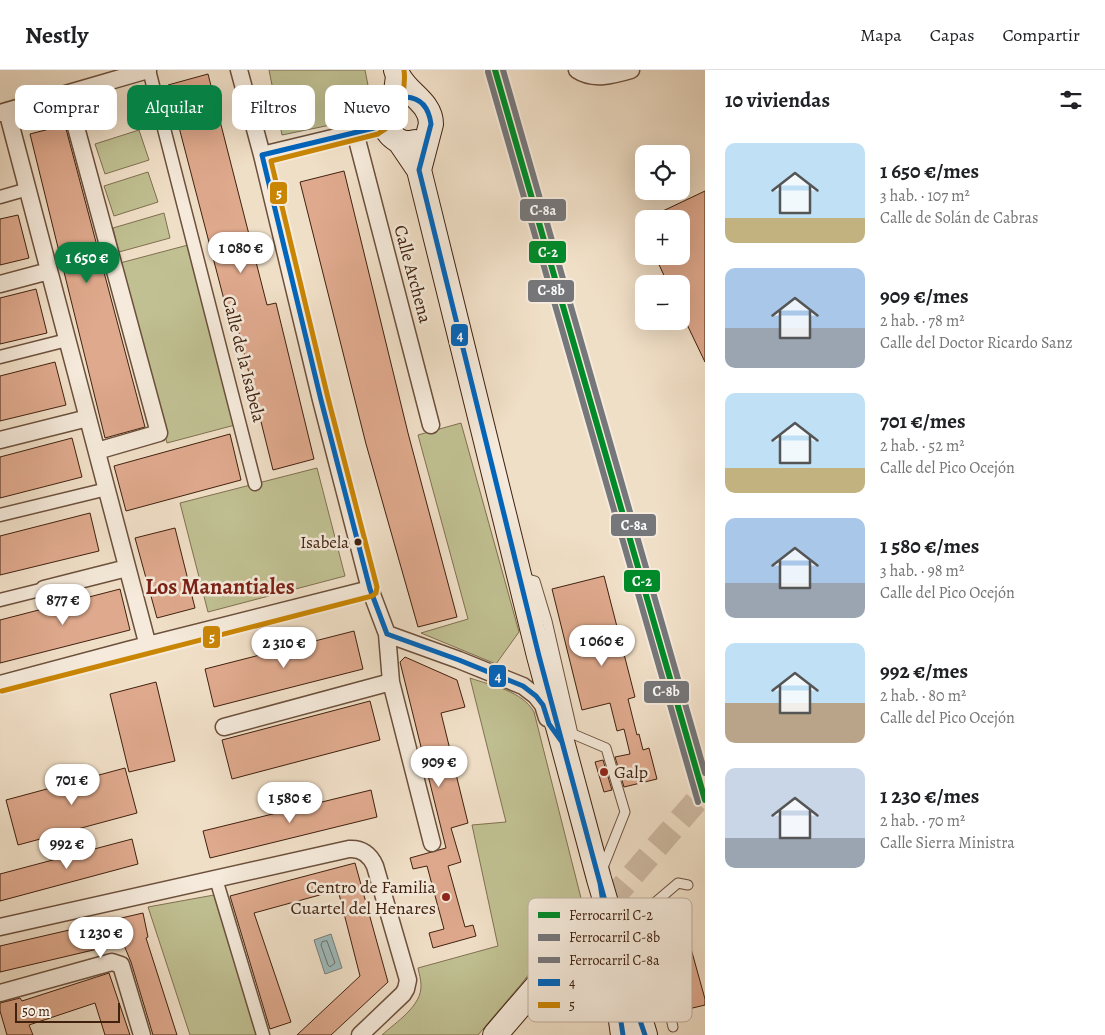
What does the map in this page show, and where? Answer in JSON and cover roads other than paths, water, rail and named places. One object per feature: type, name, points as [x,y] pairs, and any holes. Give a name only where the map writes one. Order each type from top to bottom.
[{"type":"main road","points":[[397,74],[418,100],[429,110],[431,124],[419,170]]},
{"type":"main road","points":[[408,99],[418,100]]},
{"type":"main road","points":[[391,130],[419,170],[520,577],[564,726],[601,898]]},
{"type":"main road","points":[[392,130],[407,143],[420,141],[429,131]]},
{"type":"main road","points":[[598,880],[603,898]]},
{"type":"main road","points":[[498,1034],[528,998]]},
{"type":"main road","points":[[621,1022],[623,1035]]},
{"type":"main road","points":[[641,1022],[645,1035]]},
{"type":"street","points":[[89,85],[114,75],[148,70]]},
{"type":"street","name":"Calle de la Isabela","points":[[148,70],[255,484]]},
{"type":"street","points":[[239,70],[370,589],[387,634],[391,682],[432,843]]},
{"type":"street","points":[[577,70],[597,77],[631,70]]},
{"type":"street","points":[[4,112],[28,189],[148,646]]},
{"type":"street","points":[[77,130],[159,433],[97,451]]},
{"type":"street","points":[[262,155],[366,130]]},
{"type":"street","name":"Calle Archena","points":[[355,132],[431,425]]},
{"type":"street","points":[[0,197],[28,189]]},
{"type":"street","points":[[0,284],[49,271]]},
{"type":"street","points":[[0,357],[67,340]]},
{"type":"street","points":[[0,440],[88,418]]},
{"type":"street","points":[[0,515],[107,489]]},
{"type":"street","points":[[0,600],[127,568]]},
{"type":"street","points":[[0,684],[370,589]]},
{"type":"street","points":[[387,634],[523,686],[536,696],[543,705],[549,724],[564,726]]},
{"type":"street","points":[[224,727],[391,682]]},
{"type":"street","points":[[0,928],[349,849],[360,850],[369,856],[375,866],[408,980],[402,994],[360,1035]]},
{"type":"street","points":[[216,879],[262,1035]]},
{"type":"street","points":[[0,993],[112,962],[121,965],[142,1035]]},
{"type":"lane","points":[[564,726],[606,748],[625,812],[598,880]]},
{"type":"lane","points":[[659,898],[678,883],[682,882],[688,885]]},
{"type":"lane","points":[[672,1022],[673,1027]]},
{"type":"water","points":[[331,934],[342,968],[325,974],[314,940]]},
{"type":"tunnel","points":[[613,898],[705,791]]},
{"type":"rail line","name":"C-2","points":[[495,70],[705,800]]},
{"type":"rail line","name":"C-8a","points":[[503,70],[705,773]]},
{"type":"rail line","name":"C-8b","points":[[488,72],[698,802]]},
{"type":"place","name":"Isabela","points":[[358,542]]},
{"type":"place","name":"Galp","points":[[604,772]]},
{"type":"place","name":"Centro de Familia Cuartel del Henares","points":[[446,897]]},
{"type":"district","name":"Los Manantiales","points":[[220,586]]}]
